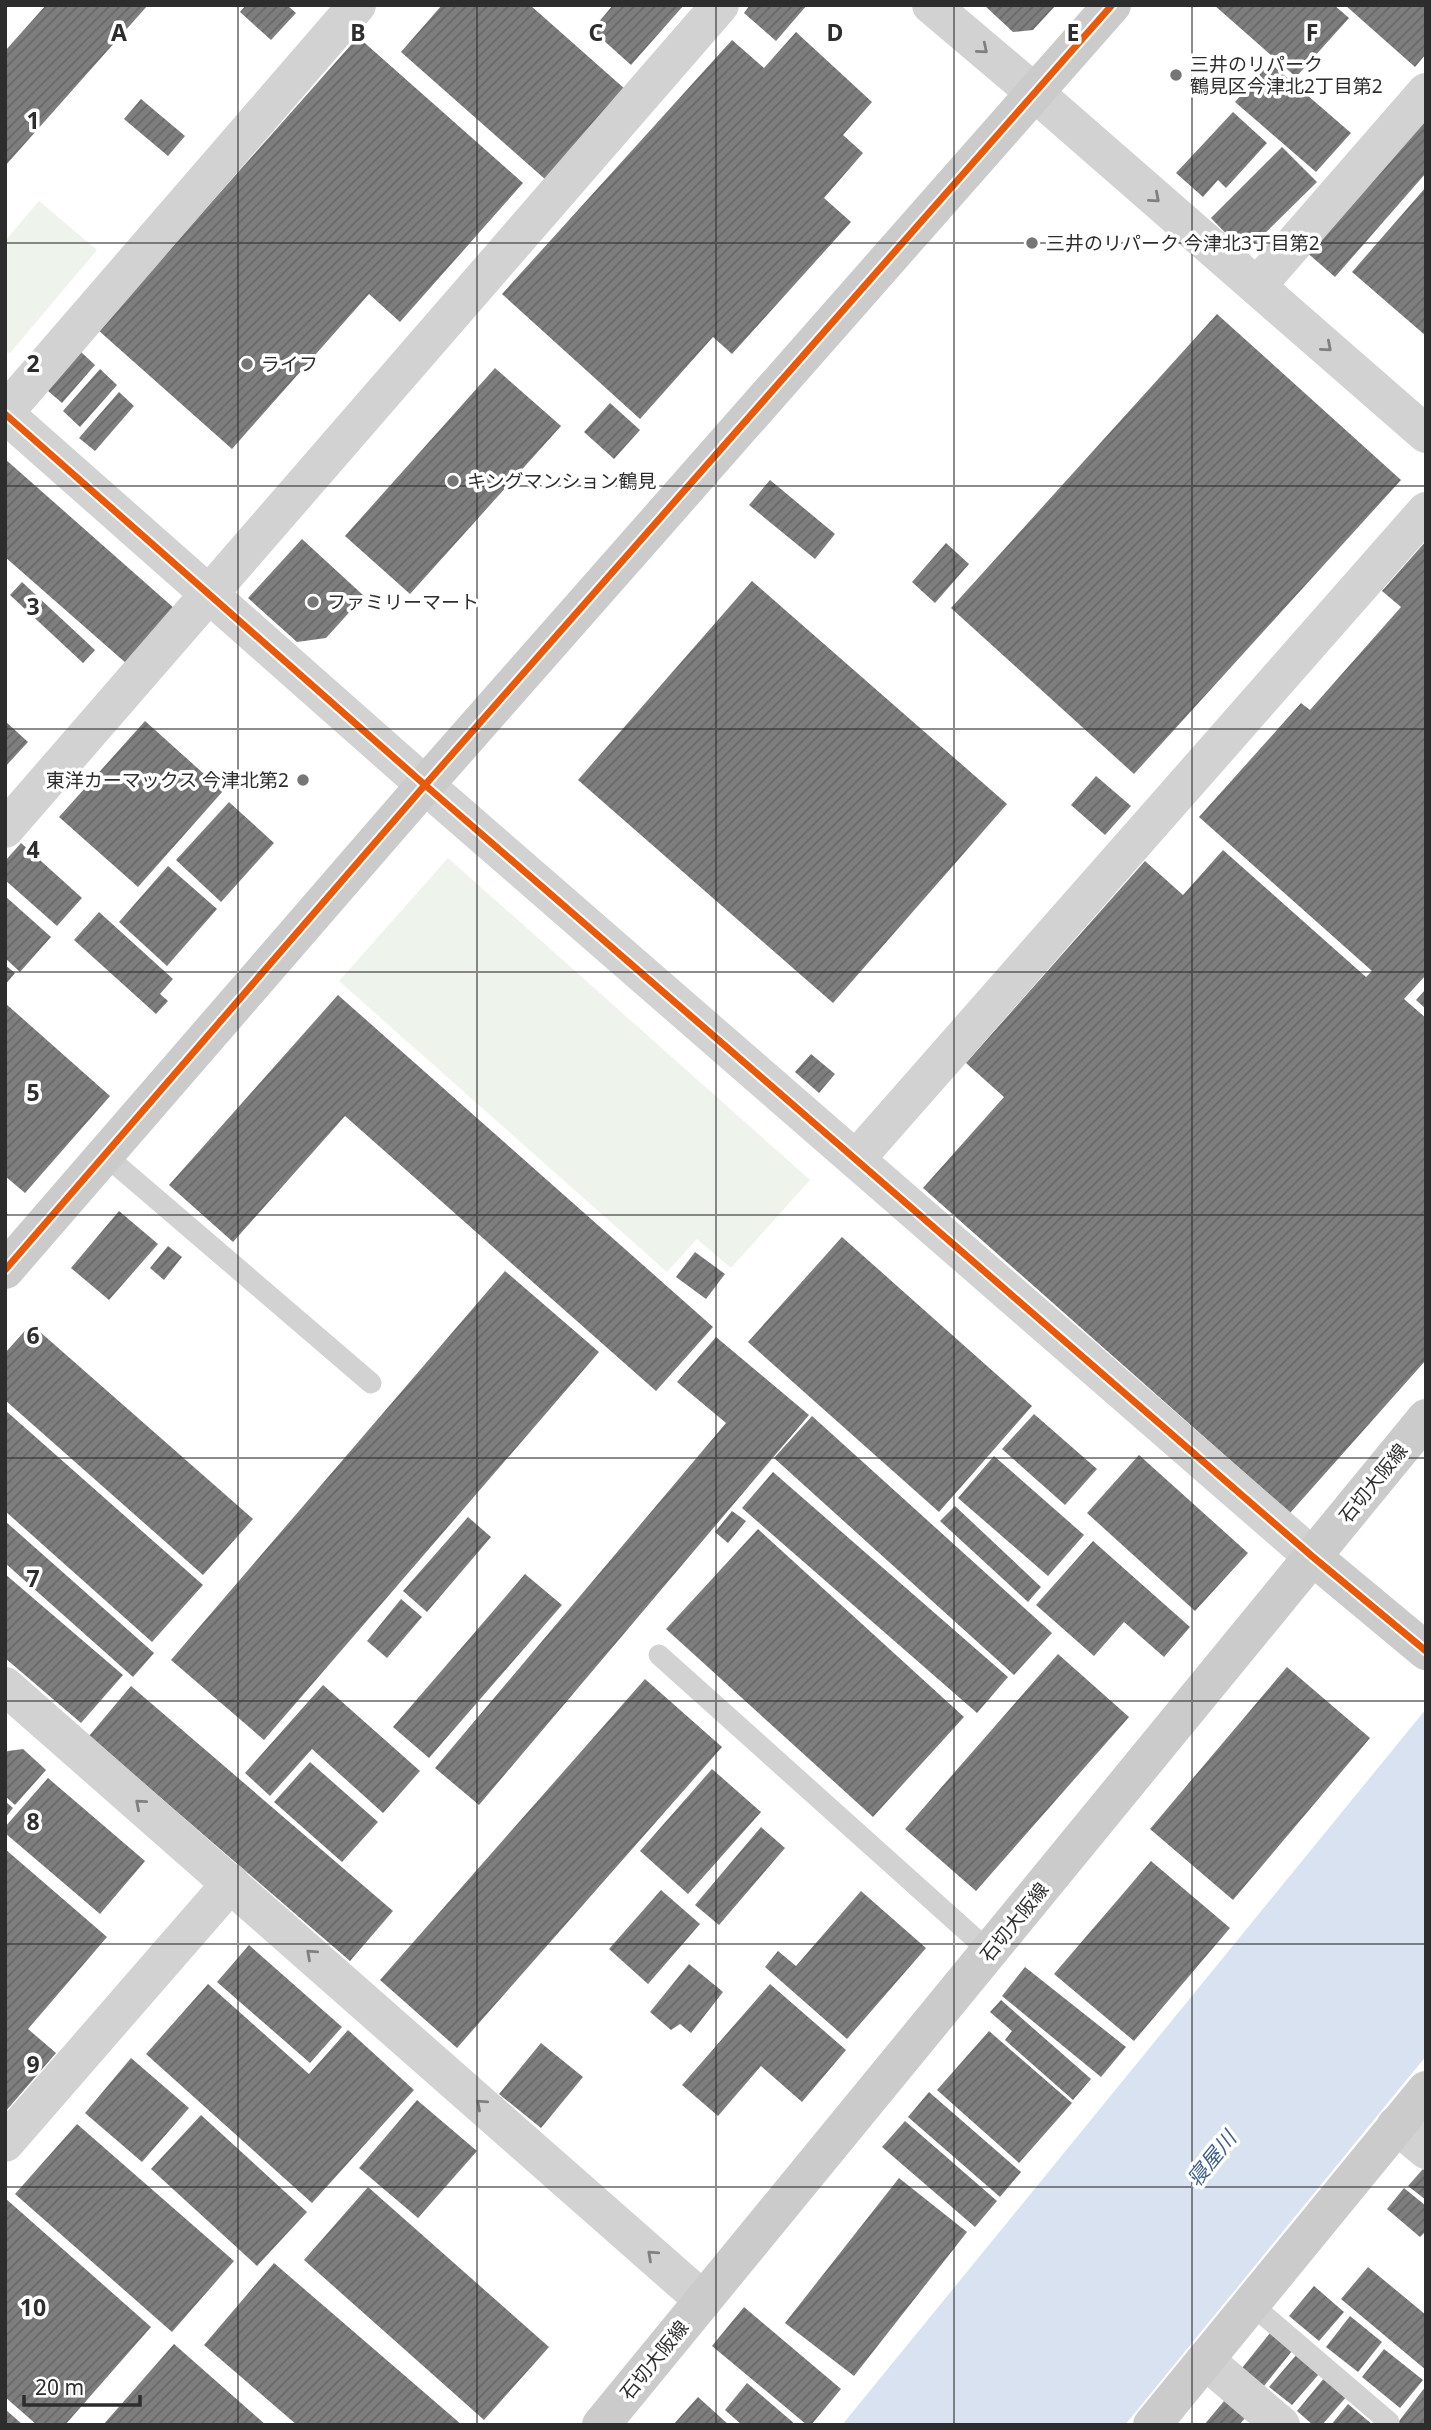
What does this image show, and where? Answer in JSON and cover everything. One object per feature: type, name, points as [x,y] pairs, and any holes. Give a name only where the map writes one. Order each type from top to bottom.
[{"type":"street","points":[[357,5],[5,413],[425,785],[1313,1557],[1426,1651]]},
{"type":"street","points":[[5,829],[720,5]]},
{"type":"street","points":[[931,5],[1426,434]]},
{"type":"street","points":[[5,1270],[425,785],[1112,5]]},
{"type":"street","points":[[1257,286],[1426,92]]},
{"type":"street","points":[[856,1159],[1426,511]]},
{"type":"street","name":"石切大阪線","points":[[601,2425],[1426,1418]]},
{"type":"street","points":[[10,1699],[231,1883],[703,2301]]},
{"type":"street","points":[[5,2143],[231,1883]]},
{"type":"street","points":[[1152,2425],[1426,2090]]},
{"type":"street","points":[[1396,2125],[1426,2150]]},
{"type":"street","points":[[1205,2360],[1281,2425]]},
{"type":"lane","points":[[105,1156],[371,1383]]},
{"type":"lane","points":[[659,1655],[990,1952]]},
{"type":"lane","points":[[1251,2304],[1389,2422]]},
{"type":"shaded area","points":[[39,201],[97,250],[10,353],[5,352],[5,241]]},
{"type":"shaded area","points":[[448,858],[810,1180],[731,1268],[697,1239],[667,1272],[339,981]]},
{"type":"water","name":"寝屋川","points":[[1426,1709],[1426,2056],[1125,2425],[842,2425]]},
{"type":"building","points":[[46,5],[148,5],[5,166],[5,51]]},
{"type":"building","points":[[246,5],[287,5],[296,13],[271,40],[240,12]]},
{"type":"building","points":[[442,5],[530,5],[626,90],[546,180],[401,52]]},
{"type":"building","points":[[613,5],[684,5],[631,65],[592,30]]},
{"type":"building","points":[[750,5],[807,5],[776,41],[744,13]]},
{"type":"building","points":[[984,5],[1056,5],[1033,30],[1013,32]]},
{"type":"building","points":[[1214,5],[1334,5],[1349,18],[1296,77]]},
{"type":"building","points":[[1345,5],[1426,5],[1426,54],[1415,67]]},
{"type":"building","points":[[796,32],[872,102],[843,135],[863,153],[824,198],[851,222],[732,354],[713,337],[640,419],[502,294],[732,40],[764,68]]},
{"type":"building","points":[[358,37],[523,183],[400,322],[369,294],[232,449],[98,330]]},
{"type":"building","points":[[1270,63],[1351,133],[1316,172],[1235,102]]},
{"type":"building","points":[[141,99],[185,136],[168,156],[124,119]]},
{"type":"building","points":[[1426,110],[1426,173],[1335,277],[1304,250]]},
{"type":"building","points":[[1233,112],[1267,143],[1226,188],[1218,180],[1203,197],[1176,173]]},
{"type":"building","points":[[1282,147],[1317,182],[1252,246],[1242,236],[1235,243],[1211,218]]},
{"type":"building","points":[[1426,187],[1426,336],[1352,272]]},
{"type":"building","points":[[1217,314],[1401,480],[1134,774],[951,608]]},
{"type":"building","points":[[81,352],[95,365],[62,403],[47,390]]},
{"type":"building","name":"キングマンション鶴見","points":[[495,368],[561,426],[410,594],[345,536]]},
{"type":"building","points":[[100,369],[117,385],[80,427],[63,411]]},
{"type":"building","points":[[119,392],[134,406],[95,451],[79,438]]},
{"type":"building","points":[[610,403],[640,430],[614,459],[584,432]]},
{"type":"building","points":[[5,459],[175,609],[127,664],[5,557]]},
{"type":"building","points":[[770,480],[835,534],[815,559],[749,505]]},
{"type":"building","points":[[302,539],[364,596],[326,638],[297,642],[248,598]]},
{"type":"building","points":[[1426,541],[1426,975],[1404,999],[1426,1018],[1426,1360],[1290,1513],[923,1188],[1004,1097],[966,1063],[1145,861],[1183,895],[1223,850],[1366,977],[1372,971],[1199,817],[1301,703],[1310,710],[1401,607],[1382,591]]},
{"type":"building","points":[[946,543],[969,564],[935,603],[912,582]]},
{"type":"building","points":[[752,581],[1007,804],[833,1003],[578,780]]},
{"type":"building","points":[[22,582],[95,650],[83,663],[10,595]]},
{"type":"building","points":[[5,721],[28,742],[5,767]]},
{"type":"building","points":[[145,721],[223,791],[138,887],[59,817]]},
{"type":"building","points":[[1096,776],[1131,806],[1105,835],[1071,805]]},
{"type":"building","points":[[229,802],[274,843],[221,902],[176,860]]},
{"type":"building","points":[[21,843],[82,898],[57,926],[5,880],[5,861]]},
{"type":"building","points":[[168,866],[217,909],[167,966],[119,922]]},
{"type":"building","points":[[5,896],[51,937],[20,972],[5,958]]},
{"type":"building","points":[[99,912],[173,979],[160,994],[168,1001],[156,1014],[74,940]]},
{"type":"building","points":[[5,965],[15,973],[5,985]]},
{"type":"building","points":[[1426,989],[1426,1009],[1416,1000]]},
{"type":"building","points":[[338,995],[713,1327],[656,1391],[345,1116],[233,1242],[169,1185]]},
{"type":"building","points":[[5,1003],[110,1096],[25,1193],[5,1176]]},
{"type":"building","points":[[811,1054],[835,1074],[819,1093],[795,1072]]},
{"type":"building","points":[[119,1211],[158,1244],[109,1300],[71,1268]]},
{"type":"building","points":[[842,1237],[1032,1406],[939,1512],[748,1342]]},
{"type":"building","points":[[168,1246],[182,1257],[164,1280],[150,1268]]},
{"type":"building","points":[[695,1252],[725,1274],[706,1299],[676,1277]]},
{"type":"building","points":[[505,1271],[599,1352],[264,1740],[171,1660]]},
{"type":"building","points":[[31,1324],[253,1519],[203,1575],[5,1400],[5,1353]]},
{"type":"building","points":[[716,1337],[809,1415],[479,1805],[435,1768],[726,1423],[677,1382]]},
{"type":"building","points":[[5,1410],[203,1585],[152,1642],[5,1511]]},
{"type":"building","points":[[1034,1414],[1097,1469],[1065,1505],[1002,1449]]},
{"type":"building","points":[[812,1416],[1052,1633],[1014,1675],[774,1458]]},
{"type":"building","points":[[1139,1455],[1248,1553],[1195,1611],[1087,1513]]},
{"type":"building","points":[[994,1456],[1084,1535],[1048,1576],[958,1498]]},
{"type":"building","points":[[773,1472],[1008,1677],[977,1713],[742,1508]]},
{"type":"building","points":[[955,1506],[1041,1587],[1028,1602],[940,1521]]},
{"type":"building","points":[[732,1511],[746,1521],[728,1543],[715,1532]]},
{"type":"building","points":[[468,1517],[491,1537],[427,1612],[403,1591]]},
{"type":"building","points":[[5,1521],[154,1653],[133,1677],[5,1563]]},
{"type":"building","points":[[758,1529],[964,1717],[873,1817],[666,1629]]},
{"type":"building","points":[[1093,1541],[1190,1627],[1164,1657],[1124,1622],[1094,1656],[1036,1605]]},
{"type":"building","points":[[5,1574],[123,1675],[81,1723],[5,1658]]},
{"type":"building","points":[[525,1574],[562,1605],[429,1758],[393,1727]]},
{"type":"building","points":[[401,1599],[422,1617],[387,1658],[367,1641]]},
{"type":"building","points":[[1058,1654],[1129,1717],[976,1891],[905,1829]]},
{"type":"building","points":[[1287,1667],[1370,1738],[1233,1900],[1150,1829]]},
{"type":"building","points":[[645,1679],[722,1747],[457,2048],[380,1980]]},
{"type":"building","points":[[323,1685],[420,1771],[383,1813],[312,1749],[270,1796],[245,1773]]},
{"type":"building","points":[[131,1686],[393,1911],[350,1961],[89,1736]]},
{"type":"building","points":[[23,1749],[46,1770],[15,1805],[5,1796],[5,1753]]},
{"type":"building","points":[[310,1762],[378,1822],[342,1862],[274,1802]]},
{"type":"building","points":[[712,1769],[761,1812],[688,1894],[640,1851]]},
{"type":"building","points":[[48,1778],[145,1861],[100,1914],[5,1833],[5,1827]]},
{"type":"building","points":[[5,1801],[13,1808],[5,1818]]},
{"type":"building","points":[[761,1827],[785,1848],[719,1925],[695,1905]]},
{"type":"building","points":[[5,1849],[107,1937],[28,2029],[56,2053],[5,2112]]},
{"type":"building","points":[[1151,1861],[1230,1928],[1134,2041],[1054,1974]]},
{"type":"building","points":[[661,1890],[700,1924],[648,1984],[609,1949]]},
{"type":"building","points":[[861,1891],[926,1948],[847,2039],[765,1967],[778,1951],[796,1966]]},
{"type":"building","points":[[249,1945],[342,2027],[310,2063],[217,1982]]},
{"type":"building","points":[[689,1964],[723,1992],[691,2033],[680,2024],[671,2030],[650,2012]]},
{"type":"building","points":[[1025,1967],[1126,2047],[1101,2077],[1002,1996]]},
{"type":"building","points":[[208,1984],[309,2074],[348,2030],[414,2090],[312,2203],[146,2054]]},
{"type":"building","points":[[770,1984],[846,2050],[802,2102],[761,2066],[718,2116],[682,2085]]},
{"type":"building","points":[[1001,2000],[1091,2079],[1073,2100],[1005,2040],[1012,2031],[990,2012]]},
{"type":"building","points":[[989,2031],[1072,2103],[1019,2163],[937,2090]]},
{"type":"building","points":[[541,2043],[583,2077],[541,2128],[499,2094]]},
{"type":"building","points":[[131,2058],[189,2108],[142,2162],[85,2113]]},
{"type":"building","points":[[929,2092],[1021,2172],[1000,2197],[908,2117]]},
{"type":"building","points":[[417,2100],[477,2151],[418,2218],[359,2168]]},
{"type":"building","points":[[201,2115],[307,2212],[257,2266],[151,2169]]},
{"type":"building","points":[[905,2121],[997,2201],[975,2227],[882,2147]]},
{"type":"building","points":[[77,2124],[234,2261],[172,2332],[15,2194]]},
{"type":"building","points":[[1423,2169],[1426,2172],[1426,2200],[1408,2186]]},
{"type":"building","points":[[899,2178],[967,2232],[854,2376],[785,2323]]},
{"type":"building","points":[[368,2187],[549,2347],[484,2420],[304,2260]]},
{"type":"building","points":[[1404,2188],[1426,2206],[1426,2231],[1420,2237],[1387,2209]]},
{"type":"building","points":[[5,2198],[151,2327],[65,2425],[37,2425],[5,2397]]},
{"type":"building","points":[[274,2263],[462,2425],[297,2425],[204,2345]]},
{"type":"building","points":[[1368,2267],[1426,2315],[1426,2370],[1341,2299]]},
{"type":"building","points":[[1314,2286],[1344,2312],[1319,2341],[1289,2316]]},
{"type":"building","points":[[744,2307],[841,2389],[811,2425],[807,2425],[712,2346]]},
{"type":"building","points":[[1350,2316],[1382,2342],[1358,2372],[1326,2347]]},
{"type":"building","points":[[1270,2333],[1292,2351],[1264,2386],[1242,2368]]},
{"type":"building","points":[[174,2344],[266,2425],[103,2425]]},
{"type":"building","points":[[1384,2349],[1423,2380],[1400,2408],[1362,2377]]},
{"type":"building","points":[[1297,2354],[1319,2374],[1292,2405],[1269,2387]]},
{"type":"building","points":[[1325,2377],[1347,2396],[1322,2425],[1313,2425],[1297,2411]]},
{"type":"building","points":[[747,2383],[796,2425],[742,2425],[725,2410]]},
{"type":"building","points":[[1426,2386],[1426,2425],[1396,2425]]},
{"type":"building","points":[[1230,2394],[1250,2412],[1239,2425],[1204,2425]]},
{"type":"building","points":[[698,2397],[729,2425],[673,2425]]},
{"type":"building","points":[[1348,2404],[1373,2425],[1331,2425]]},
{"type":"building","points":[[5,2409],[23,2425],[5,2425]]},
{"type":"cycle path","points":[[5,1270],[425,785],[1112,5]]},
{"type":"cycle path","points":[[5,414],[425,785],[1313,1557],[1426,1651]]},
{"type":"place","name":"三井のリパーク 鶴見区今津北2丁目第2","points":[[1176,75]]},
{"type":"place","name":"三井のリパーク 今津北3丁目第2","points":[[1032,243]]},
{"type":"place","name":"ライフ","points":[[247,364]]},
{"type":"place","name":"キングマンション鶴見","points":[[453,481]]},
{"type":"place","name":"ファミリーマート","points":[[313,602]]},
{"type":"place","name":"東洋カーマックス 今津北第2","points":[[303,780]]}]
